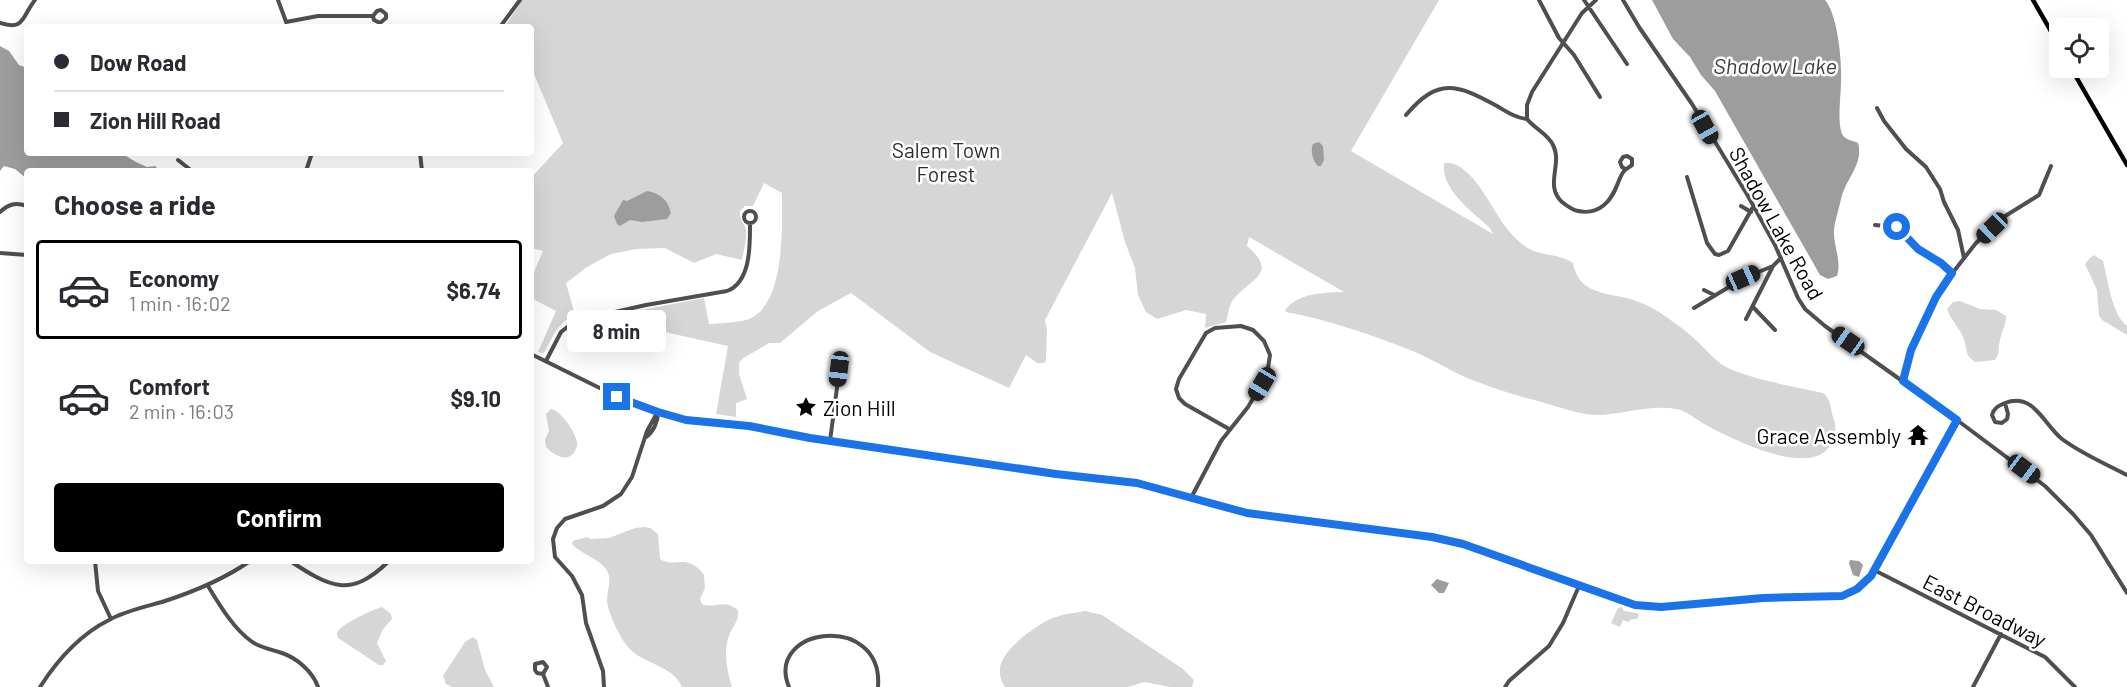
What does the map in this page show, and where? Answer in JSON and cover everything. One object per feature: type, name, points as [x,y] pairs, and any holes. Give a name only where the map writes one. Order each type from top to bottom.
[{"type":"main road","points":[[2033,0],[2049,28]]},
{"type":"main road","points":[[2077,78],[2127,165]]},
{"type":"street","points":[[0,23],[12,27],[20,23],[35,0]]},
{"type":"street","points":[[278,0],[287,24],[318,16],[374,16]]},
{"type":"street","points":[[502,24],[520,0]]},
{"type":"street","points":[[1539,0],[1548,19],[1574,55],[1599,97]]},
{"type":"street","points":[[1584,0],[1627,64]]},
{"type":"street","points":[[1527,119],[1527,105],[1532,92],[1588,6],[1596,0]]},
{"type":"street","name":"Shadow Lake Road","points":[[1623,0],[1692,104],[1781,258],[1790,283],[1805,309],[2034,477],[2064,504],[2091,535],[2127,593]]},
{"type":"street","points":[[1406,115],[1427,93],[1452,87],[1465,90],[1516,117],[1527,119],[1549,139],[1554,147],[1556,155],[1554,190],[1558,198],[1571,209],[1588,212],[1605,205],[1616,191],[1625,169]]},
{"type":"street","points":[[1877,108],[1906,149],[1926,167],[1940,189],[1946,208],[1958,230],[1964,258]]},
{"type":"street","points":[[178,160],[188,168]]},
{"type":"street","points":[[1903,381],[1911,350],[1936,297],[1952,273],[1976,243],[2002,218],[2038,195],[2051,166]]},
{"type":"street","points":[[1687,177],[1706,239],[1715,254],[1719,255],[1728,251],[1752,209],[1741,206]]},
{"type":"street","points":[[0,212],[8,205],[24,205]]},
{"type":"street","points":[[546,361],[561,332],[575,321],[733,288],[739,283],[743,274],[749,248],[750,224]]},
{"type":"street","points":[[1875,225],[1897,227],[1918,249],[1941,263],[1952,273]]},
{"type":"street","points":[[0,253],[24,255]]},
{"type":"street","points":[[1746,319],[1773,266],[1781,258]]},
{"type":"street","points":[[1694,308],[1743,278],[1773,266]]},
{"type":"street","points":[[1704,290],[1715,296]]},
{"type":"street","points":[[1753,307],[1775,330]]},
{"type":"street","points":[[1191,498],[1229,429],[1244,413],[1262,384],[1270,360],[1269,351],[1262,338],[1253,330],[1241,326],[1215,328],[1206,333],[1184,370],[1176,389],[1179,398],[1185,404],[1229,429]]},
{"type":"street","points":[[534,355],[617,397],[686,420],[749,426],[830,441],[1056,474],[1137,483],[1256,514],[1436,538],[1463,544],[1635,605],[1670,607],[1763,598],[1842,596],[1864,583],[1874,570],[1957,420]]},
{"type":"street","points":[[830,441],[841,357]]},
{"type":"street","points":[[2005,403],[2008,418],[2003,423],[1998,423],[1993,419],[1992,412],[1995,408],[2005,403],[2019,401],[2032,406],[2062,439],[2127,476]]},
{"type":"street","points":[[604,687],[603,671],[586,623],[582,595],[572,576],[555,557],[553,539],[557,528],[566,519],[610,502],[621,494],[632,477],[650,423],[658,412]]},
{"type":"street","points":[[95,564],[98,591],[111,619]]},
{"type":"street","points":[[40,687],[71,646],[111,619],[208,586],[245,564]]},
{"type":"street","points":[[294,564],[315,578],[336,584],[363,581],[385,564]]},
{"type":"street","name":"East Broadway","points":[[1874,570],[2044,657],[2075,687]]},
{"type":"street","points":[[208,586],[242,634],[255,644],[294,659],[311,673],[318,687]]},
{"type":"street","points":[[1505,687],[1512,677],[1549,646],[1563,623],[1579,586]]},
{"type":"street","points":[[1973,687],[2001,634]]},
{"type":"street","points":[[789,687],[786,666],[794,651],[811,638],[832,635],[853,641],[868,653],[877,670],[878,687]]},
{"type":"street","points":[[543,674],[548,687]]},
{"type":"green space","name":"Salem Town Forest","points":[[522,0],[1439,0],[1351,151],[1493,234],[1490,228],[1459,199],[1447,182],[1444,163],[1454,164],[1463,169],[1479,187],[1515,238],[1532,250],[1569,260],[1573,263],[1583,283],[1592,289],[1635,300],[1653,309],[1680,327],[1725,367],[1764,380],[1823,393],[1830,404],[1835,424],[1834,436],[1829,447],[1819,455],[1805,458],[1788,457],[1770,453],[1734,439],[1680,410],[1661,408],[1592,415],[1498,389],[1465,377],[1422,355],[1383,340],[1335,324],[1286,312],[1285,310],[1291,304],[1305,297],[1320,293],[1344,292],[1249,237],[1247,246],[1257,255],[1261,263],[1261,270],[1258,276],[1233,300],[1226,322],[1205,328],[1206,314],[1186,310],[1157,319],[1146,312],[1138,295],[1135,268],[1125,242],[1112,193],[1045,320],[1046,360],[1044,363],[1037,363],[1026,355],[1009,388],[930,352],[851,293],[818,311],[780,343],[769,343],[742,359],[739,363],[739,374],[747,399],[736,403],[736,417],[716,414],[728,346],[660,331],[646,337],[641,310],[704,298],[709,324],[742,321],[759,312],[768,300],[779,264],[782,193],[764,183],[753,206],[745,206],[740,211],[746,233],[742,260],[716,254],[694,263],[665,248],[636,249],[611,254],[587,267],[566,283],[575,315],[560,326],[544,353],[538,352],[556,311],[534,300],[534,272],[543,251],[534,249],[534,175],[563,143],[534,74],[534,24],[507,24]]},
{"type":"green space","points":[[2094,255],[2103,261],[2114,306],[2127,326],[2127,335],[2099,316],[2097,290],[2085,264]]},
{"type":"green space","points":[[1960,301],[1980,309],[1996,310],[2006,316],[1995,360],[1975,362],[1968,356],[1962,334],[1947,309],[1953,302]]},
{"type":"green space","points":[[551,409],[563,417],[576,438],[577,447],[568,457],[560,457],[546,447],[545,440],[549,431],[546,414]]},
{"type":"green space","points":[[644,527],[658,534],[660,559],[666,562],[687,562],[698,568],[704,575],[705,588],[700,599],[702,604],[710,606],[725,604],[737,610],[737,620],[726,648],[727,668],[732,687],[682,687],[677,679],[664,669],[634,653],[621,637],[609,611],[607,600],[609,577],[606,569],[572,544],[573,541],[587,537],[591,539],[609,538]]},
{"type":"green space","points":[[382,607],[391,614],[392,619],[383,629],[377,643],[386,661],[383,665],[379,665],[338,638],[337,633],[350,622]]},
{"type":"green space","points":[[1622,607],[1624,611],[1639,615],[1637,619],[1628,622],[1623,620],[1620,627],[1611,623],[1618,608]]},
{"type":"green space","points":[[1085,611],[1102,615],[1183,669],[1194,680],[1192,687],[1170,687],[1144,682],[1128,687],[1005,687],[1000,674],[1002,662],[1020,639],[1046,621]]},
{"type":"green space","points":[[473,637],[477,640],[485,670],[494,687],[452,687],[446,684],[443,676],[465,642]]},
{"type":"water","name":"Shadow Lake","points":[[1652,0],[1825,0],[1833,16],[1840,51],[1839,116],[1842,134],[1845,138],[1858,143],[1859,151],[1857,164],[1843,191],[1835,226],[1837,276],[1828,279],[1820,275],[1715,91],[1701,75],[1690,57],[1673,39]]},
{"type":"water","points":[[0,46],[9,51],[19,65],[24,67],[24,156],[126,156],[147,167],[157,168],[24,168],[24,176],[15,169],[4,166],[0,171]]},
{"type":"water","points":[[1319,142],[1323,146],[1324,160],[1321,166],[1316,164],[1312,153],[1313,144]]},
{"type":"water","points":[[647,191],[660,195],[666,201],[671,213],[667,219],[642,222],[630,220],[620,226],[617,224],[614,216],[623,200],[627,201]]},
{"type":"water","points":[[1850,560],[1859,561],[1863,565],[1859,577],[1853,575]]},
{"type":"water","points":[[1437,579],[1449,583],[1444,593],[1439,593],[1431,585]]},
{"type":"place","name":"Zion Hill","points":[[806,407]]},
{"type":"place","name":"Grace Assembly","points":[[1918,435]]},
{"type":"route","points":[[617,397],[686,420],[749,426],[810,438],[1056,474],[1137,483],[1247,513],[1432,537],[1463,544],[1635,605],[1661,607],[1763,598],[1842,596],[1857,589],[1871,576],[1957,420],[1903,381],[1911,350],[1936,297],[1952,273],[1912,244],[1904,232],[1897,227]]}]
